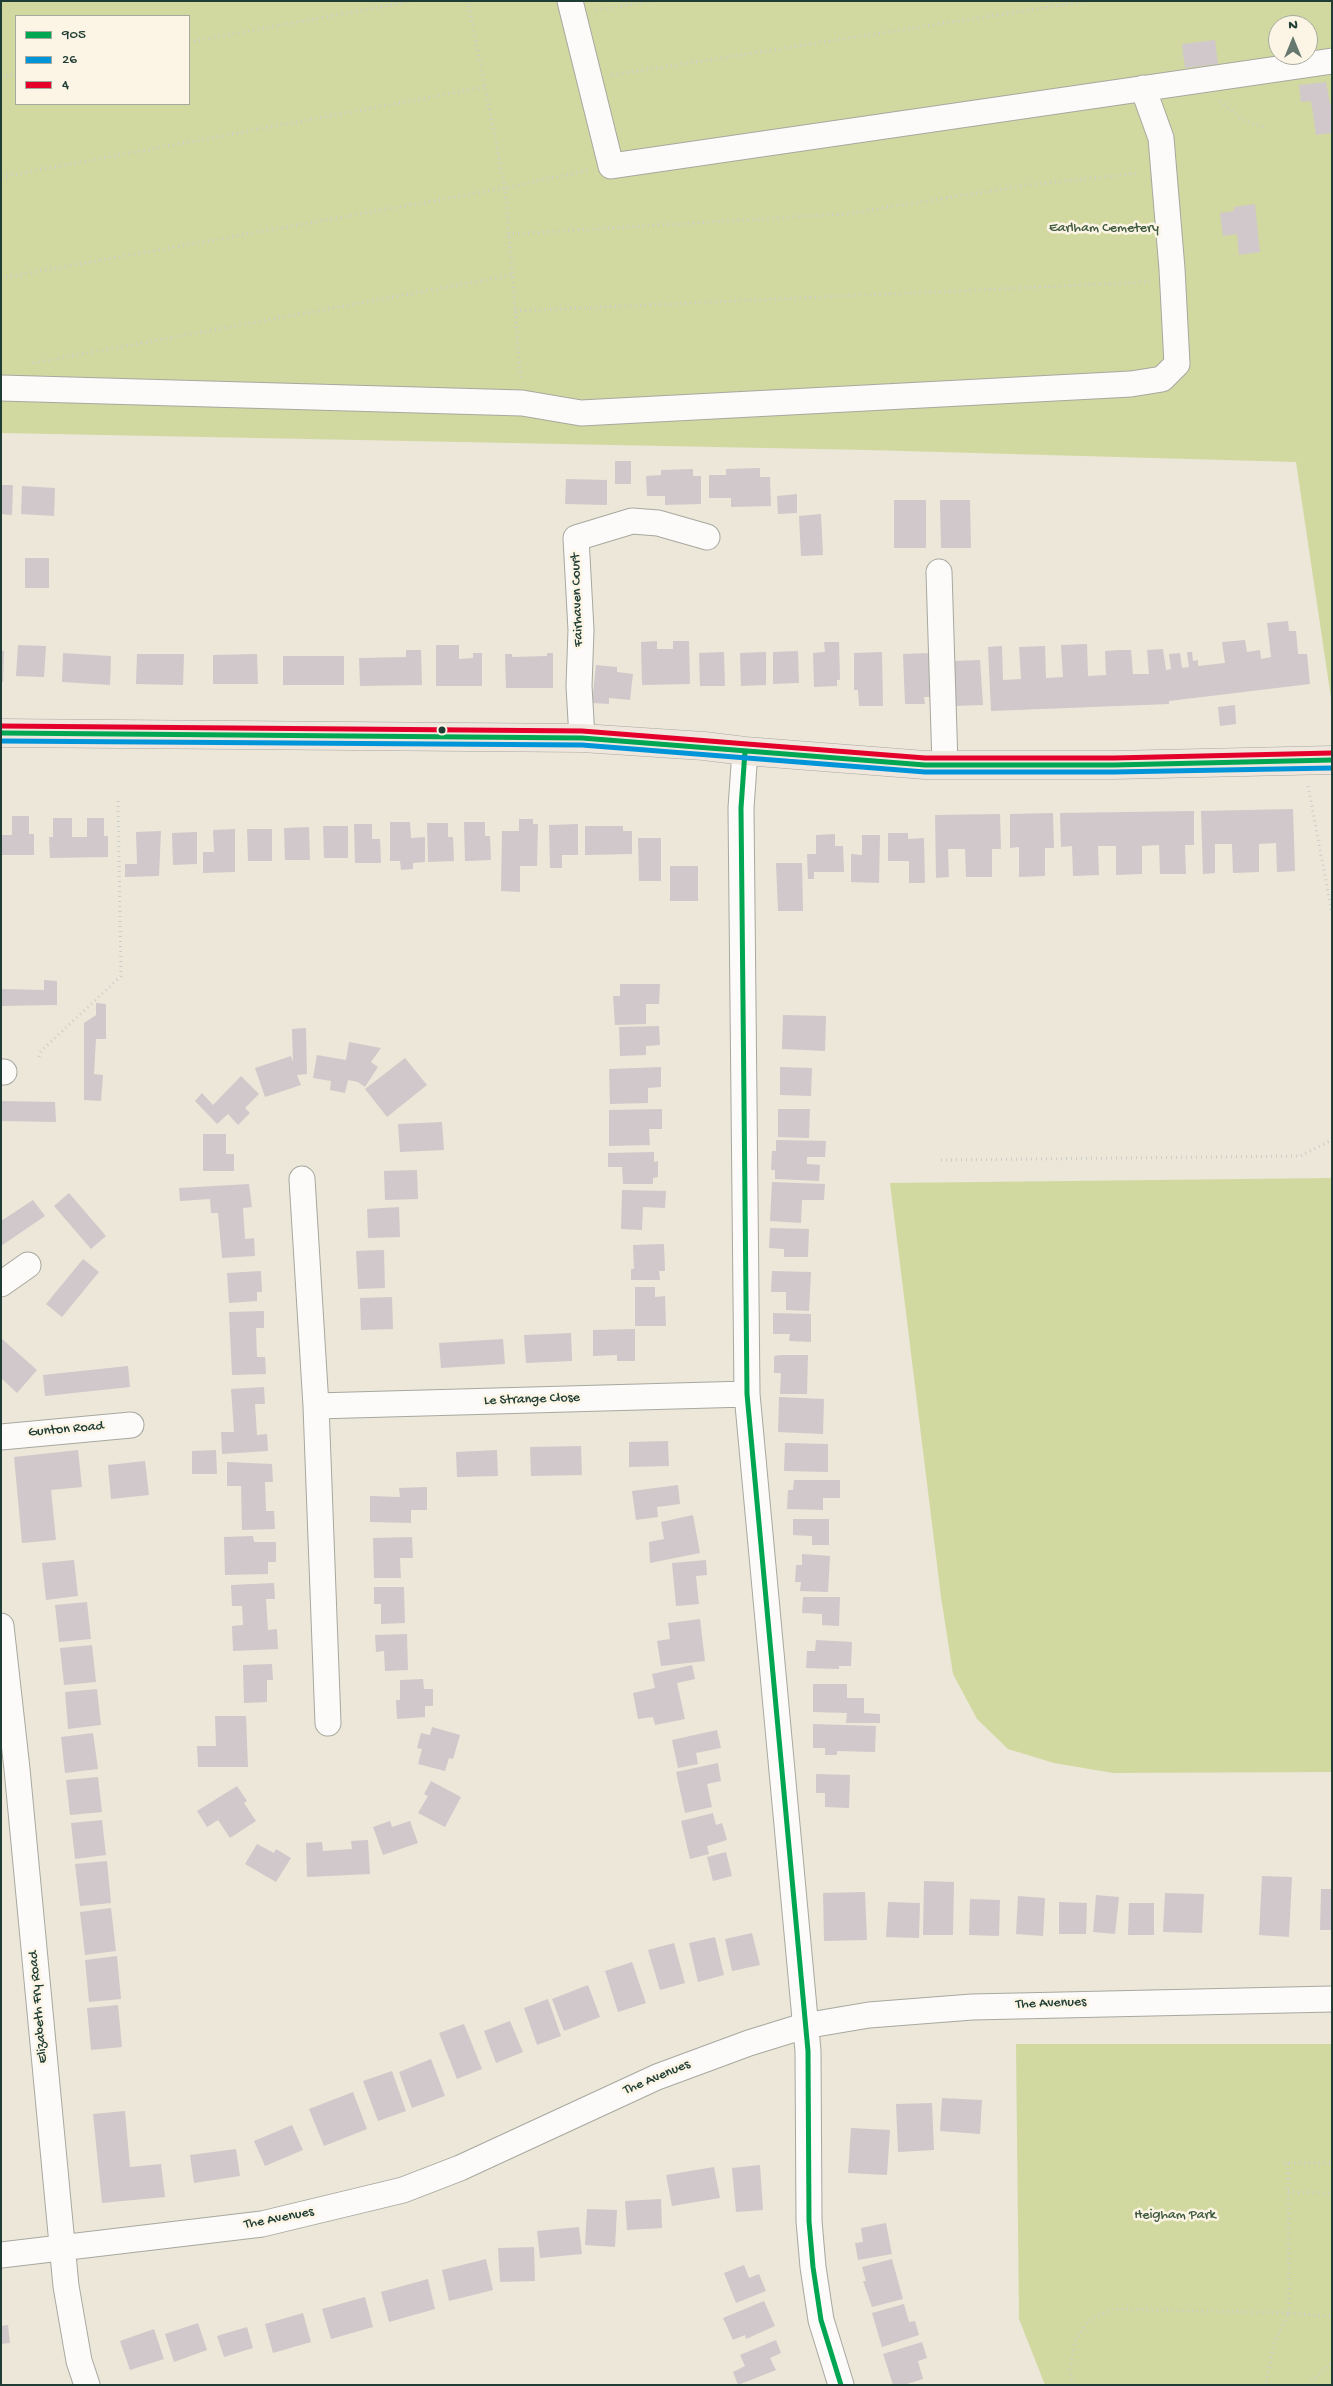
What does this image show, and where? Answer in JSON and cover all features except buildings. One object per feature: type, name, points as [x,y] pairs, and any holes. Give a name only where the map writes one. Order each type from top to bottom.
[{"type":"main road","points":[[1,734],[582,738],[704,746],[744,752],[945,765],[1114,765],[1332,760]]},
{"type":"street","points":[[572,7],[611,166],[1332,61]]},
{"type":"street","points":[[1,388],[522,403],[581,413],[1131,384],[1162,379],[1177,364],[1173,281],[1161,138],[1142,88]]},
{"type":"street","name":"Fairhaven Court","points":[[582,738],[579,686],[581,630],[576,538],[632,521],[658,523],[707,537]]},
{"type":"street","points":[[939,572],[945,765]]},
{"type":"street","points":[[744,752],[740,808],[747,1394],[804,2026],[808,2050],[809,2221],[813,2267],[821,2320],[841,2385]]},
{"type":"street","points":[[302,1179],[316,1406],[328,1723]]},
{"type":"street","points":[[1,1284],[28,1265]]},
{"type":"street","name":"Le Strange Close","points":[[316,1406],[747,1394]]},
{"type":"street","name":"Gunton Road","points":[[1,1437],[131,1425]]},
{"type":"street","name":"Elizabeth Fry Road","points":[[1,1626],[17,1769],[66,2286],[79,2361],[87,2385]]},
{"type":"street","name":"The Avenues","points":[[1,2255],[262,2224],[403,2190],[460,2168],[657,2077],[749,2043],[804,2026],[869,2015],[972,2007],[1332,1998]]},
{"type":"path","points":[[190,42],[412,1]]},
{"type":"path","points":[[468,1],[505,188],[522,403]]},
{"type":"path","points":[[572,7],[654,1]]},
{"type":"path","points":[[590,79],[1087,1]]},
{"type":"path","points":[[1,77],[15,74]]},
{"type":"path","points":[[1203,80],[1209,90],[1234,115],[1263,127]]},
{"type":"path","points":[[1,178],[485,86]]},
{"type":"path","points":[[1,278],[505,188],[611,166]]},
{"type":"path","points":[[508,234],[845,214],[1028,185],[1163,170]]},
{"type":"path","points":[[31,363],[512,275]]},
{"type":"path","points":[[515,311],[1173,281]]},
{"type":"path","points":[[1304,760],[1332,913]]},
{"type":"path","points":[[39,1057],[41,1051],[121,976],[118,799]]},
{"type":"path","points":[[941,1160],[1300,1156],[1332,1140]]},
{"type":"path","points":[[1266,2385],[1274,2343],[1289,2313],[1286,2163],[1332,2162]]},
{"type":"path","points":[[1288,2192],[1332,2193]]},
{"type":"path","points":[[1072,2385],[1070,2370],[1075,2341],[1089,2320],[1113,2309],[1289,2313],[1332,2317]]},
{"type":"path","points":[[1308,2385],[1332,2362]]},
{"type":"green space","name":"Earlham Cemetery","points":[[1,1],[1332,1],[1332,705],[1296,462],[868,450],[1,433]]},
{"type":"green space","points":[[1332,1178],[1332,1772],[1113,1773],[1054,1763],[1008,1749],[977,1719],[953,1674],[941,1597],[890,1183]]},
{"type":"green space","name":"Heigham Park","points":[[1016,2044],[1332,2044],[1332,2385],[1045,2385],[1019,2319]]},
{"type":"transit line","name":"4","points":[[1,726],[582,731],[925,758],[1114,758],[1332,753]]},
{"type":"transit line","name":"905","points":[[1,733],[582,738],[925,765],[1114,765],[1332,760]]},
{"type":"transit line","name":"26","points":[[1,741],[582,745],[925,772],[1114,772],[1332,768]]},
{"type":"transit line","name":"905","points":[[745,751],[741,808],[747,1394],[808,2051],[809,2221],[813,2267],[821,2320],[841,2385]]}]
